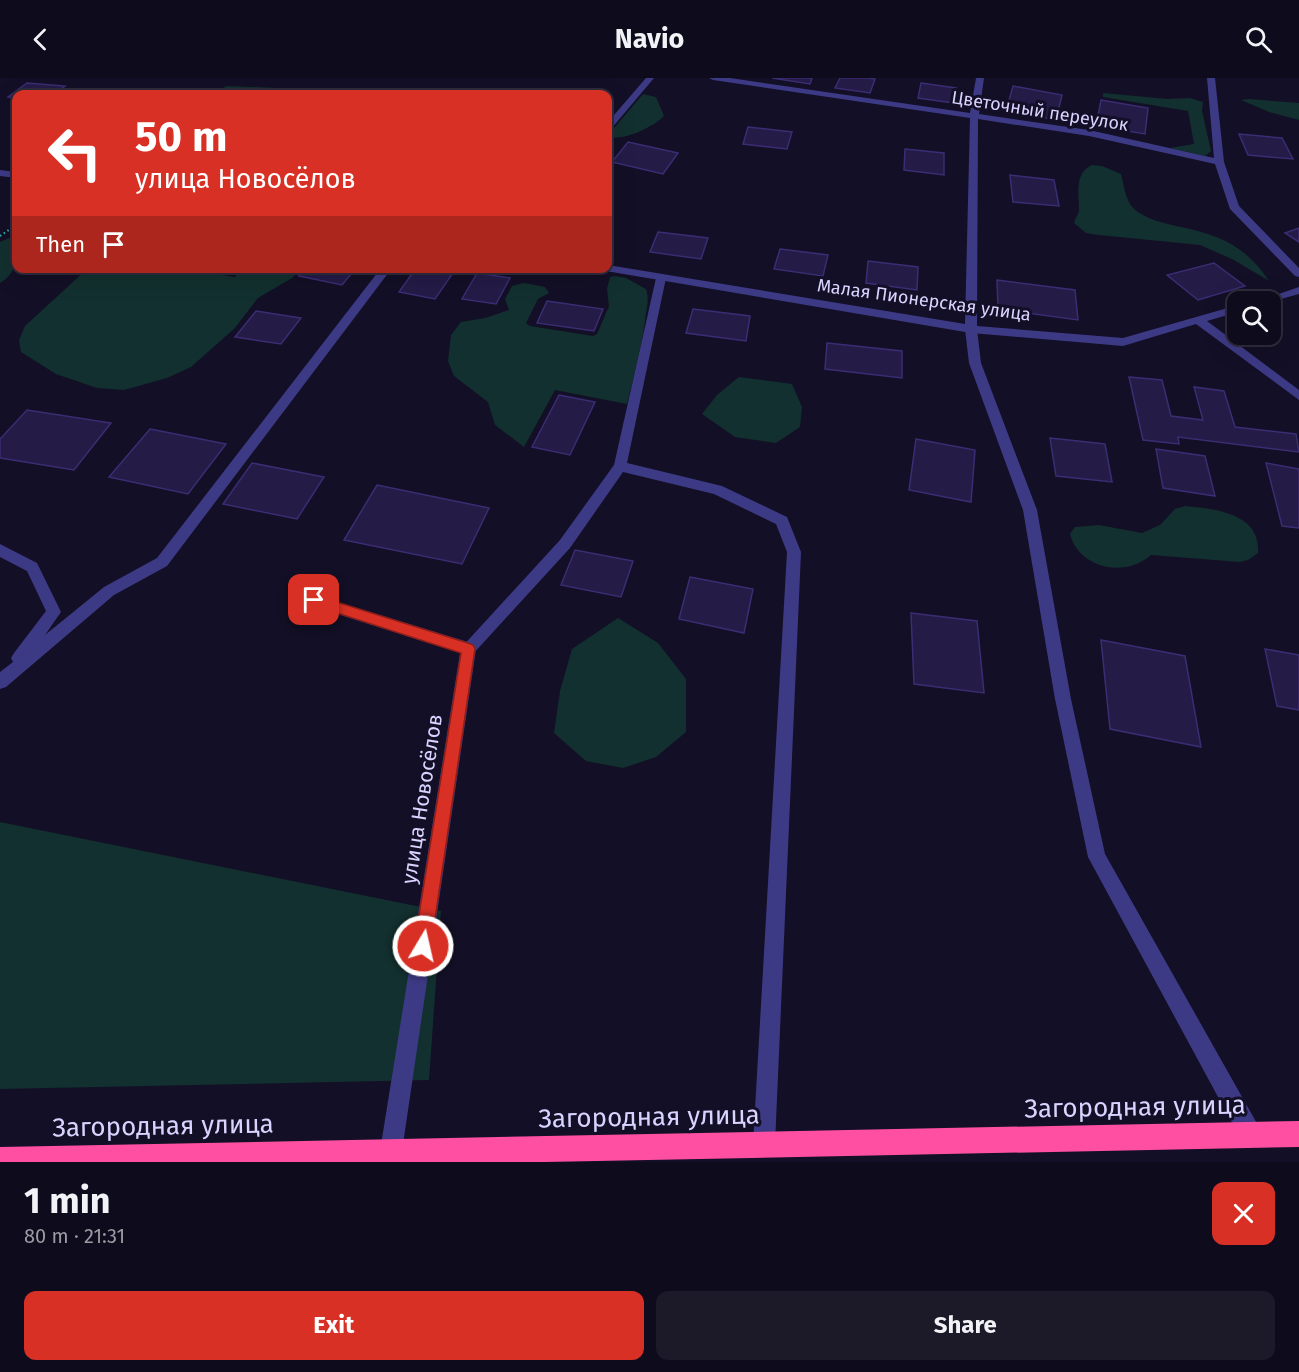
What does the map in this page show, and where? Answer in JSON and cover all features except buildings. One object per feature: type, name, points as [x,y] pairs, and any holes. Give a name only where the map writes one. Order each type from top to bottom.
[{"type":"highway","name":"Загородная улица","points":[[0,1160],[391,1151],[458,1156],[764,1144],[1299,1134]]},
{"type":"street","points":[[612,122],[650,78]]},
{"type":"street","name":"Цветочный переулок","points":[[713,78],[1089,133],[1219,162]]},
{"type":"street","points":[[980,78],[974,117],[971,329],[975,363],[1030,510],[1063,699],[1097,857],[1251,1135]]},
{"type":"street","points":[[1210,78],[1219,162],[1233,207],[1299,274]]},
{"type":"street","name":"Малая Пионерская улица","points":[[612,269],[971,329],[1124,342],[1227,311]]},
{"type":"street","points":[[2,681],[109,591],[162,562],[383,273]]},
{"type":"street","points":[[314,600],[468,649],[565,544],[620,466],[661,278]]},
{"type":"street","points":[[1281,296],[1299,290]]},
{"type":"street","points":[[1198,320],[1299,396]]},
{"type":"street","points":[[620,466],[717,490],[782,521],[794,552],[764,1144]]},
{"type":"street","points":[[0,550],[32,567],[54,612],[2,681]]},
{"type":"street","name":"улица Новосёлов","points":[[391,1151],[468,649]]},
{"type":"green space","points":[[227,86],[282,90],[218,90]]},
{"type":"green space","points":[[1103,93],[1168,99],[1190,98],[1203,102],[1202,111],[1211,151],[1205,156],[1170,148],[1194,144],[1188,111],[1103,97]]},
{"type":"green space","points":[[643,94],[656,97],[664,116],[659,120],[638,132],[622,137],[612,138],[612,130]]},
{"type":"green space","points":[[1241,100],[1299,103],[1299,120],[1269,112]]},
{"type":"green space","points":[[1092,165],[1102,166],[1121,174],[1129,201],[1139,213],[1162,223],[1208,234],[1231,244],[1251,259],[1269,281],[1232,259],[1200,245],[1086,233],[1074,223],[1079,212],[1080,179],[1082,173]]},
{"type":"green space","points":[[12,237],[12,272],[0,283],[0,242]]},
{"type":"green space","points":[[83,273],[212,273],[235,277],[239,273],[296,273],[258,298],[235,328],[191,367],[167,378],[124,390],[97,388],[56,374],[21,352],[19,340],[25,326]]},
{"type":"green space","points":[[610,277],[626,278],[646,289],[648,297],[627,404],[555,390],[524,447],[495,425],[488,402],[454,376],[448,361],[451,335],[461,322],[485,318],[509,310],[505,299],[512,286],[524,283],[545,287],[549,293],[538,299],[526,323],[530,326],[593,336],[597,334],[609,306],[607,289]]},
{"type":"green space","points":[[739,377],[792,384],[802,407],[800,427],[776,443],[735,437],[702,414],[717,395]]},
{"type":"green space","points":[[1185,506],[1222,512],[1244,521],[1252,529],[1257,540],[1258,553],[1240,562],[1151,555],[1141,562],[1117,568],[1093,562],[1083,555],[1075,546],[1070,534],[1075,527],[1099,525],[1142,533],[1160,525],[1175,509]]},
{"type":"green space","points":[[618,618],[658,643],[686,679],[686,732],[656,757],[623,768],[586,761],[554,733],[560,691],[572,649]]},
{"type":"green space","points":[[0,822],[441,911],[429,1080],[0,1089]]},
{"type":"route","points":[[314,600],[468,649],[423,946]]}]
